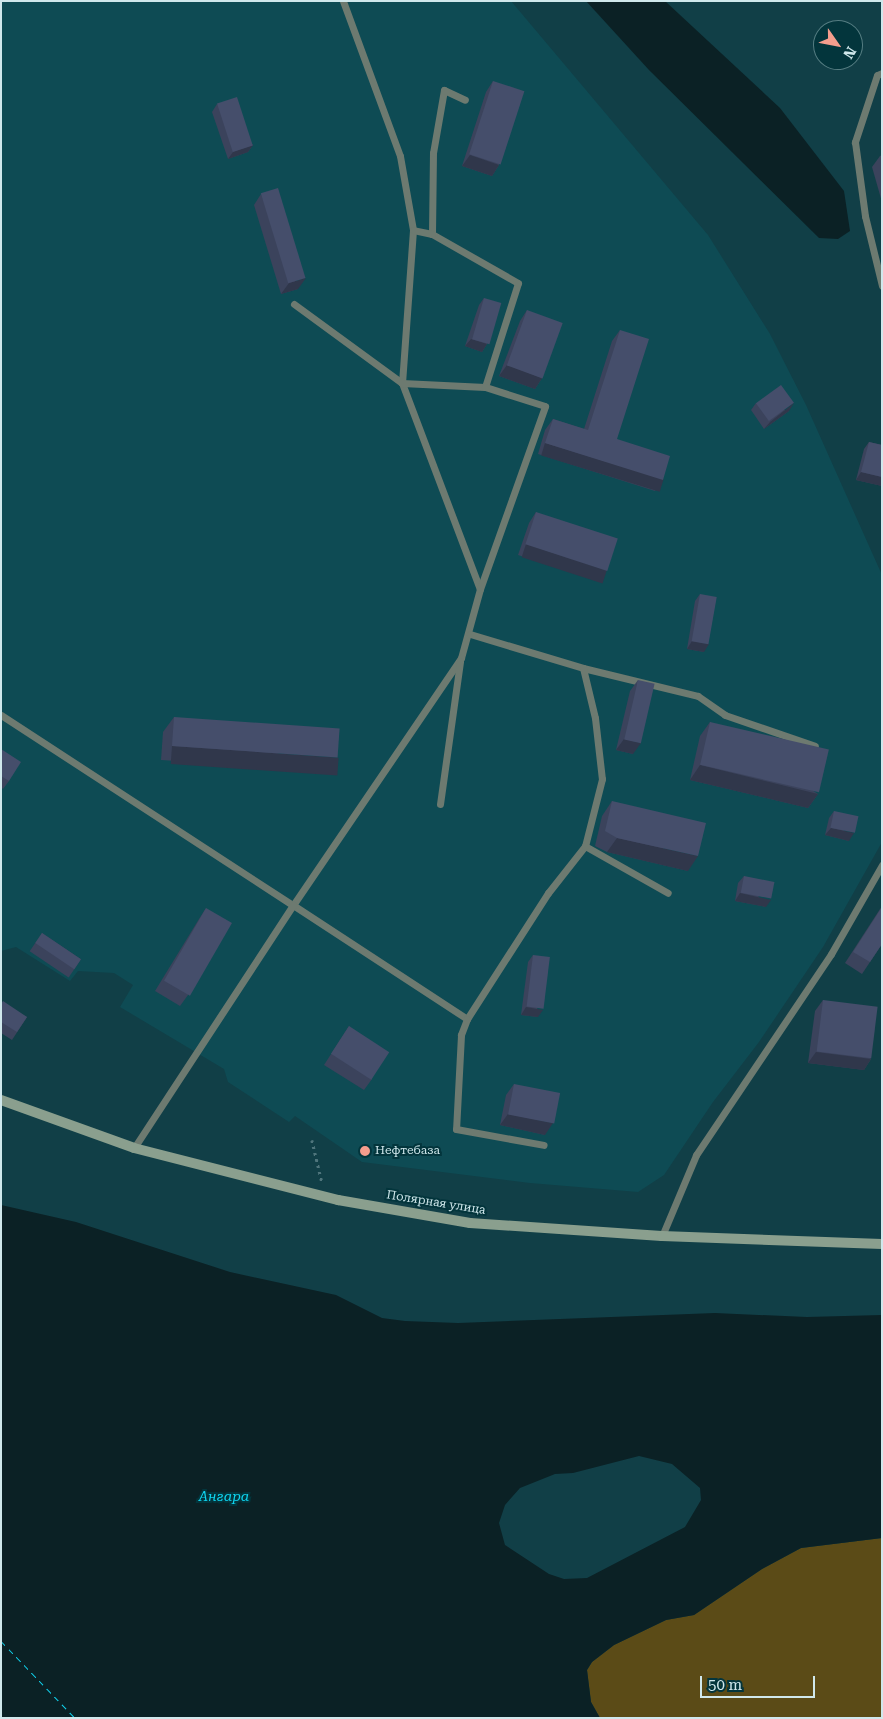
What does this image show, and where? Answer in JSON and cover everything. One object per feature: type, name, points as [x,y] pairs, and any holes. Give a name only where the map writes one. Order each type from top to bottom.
[{"type":"main road","name":"Полярная улица","points":[[1,1100],[134,1148],[338,1200],[470,1223],[662,1236],[882,1244]]},
{"type":"lane","points":[[343,1],[400,156],[413,230],[402,384],[480,589]]},
{"type":"lane","points":[[882,73],[876,75],[855,142],[865,216],[882,286]]},
{"type":"lane","points":[[432,234],[433,153],[444,90],[465,100]]},
{"type":"lane","points":[[413,230],[432,234],[518,283],[485,387]]},
{"type":"lane","points":[[134,1148],[293,905],[460,658],[470,634],[480,589],[545,406],[485,387],[402,384],[294,304]]},
{"type":"lane","points":[[470,634],[583,668],[698,696],[725,715],[816,746]]},
{"type":"lane","points":[[440,804],[460,658]]},
{"type":"lane","points":[[544,1145],[456,1128],[461,1035],[466,1019],[548,893],[586,846],[602,779],[595,718],[583,668]]},
{"type":"lane","points":[[1,715],[466,1019]]},
{"type":"lane","points":[[586,846],[668,893]]},
{"type":"lane","points":[[662,1236],[696,1156],[831,954],[882,865]]},
{"type":"path","points":[[312,1140],[322,1183]]},
{"type":"shaded area","name":"Нефтебаза","points":[[1,1],[511,1],[708,235],[770,334],[806,405],[882,575],[882,842],[823,947],[759,1042],[713,1102],[664,1175],[638,1192],[530,1183],[362,1162],[295,1116],[289,1122],[228,1082],[224,1069],[120,1007],[133,985],[114,973],[78,971],[70,981],[16,947],[1,951]]},
{"type":"shaded area","points":[[882,1538],[882,1718],[600,1718],[591,1702],[587,1670],[592,1662],[614,1645],[666,1620],[694,1615],[762,1569],[801,1548]]},
{"type":"water","points":[[586,1],[665,1],[780,108],[844,191],[850,231],[838,239],[819,238],[649,70]]},
{"type":"water","name":"Ангара","points":[[1,1205],[76,1222],[230,1272],[336,1295],[382,1318],[405,1321],[458,1323],[715,1313],[807,1317],[882,1315],[882,1538],[801,1548],[762,1569],[694,1615],[666,1620],[614,1645],[592,1662],[587,1670],[591,1702],[600,1718],[1,1718]],"holes":[[[639,1456],[672,1464],[700,1488],[701,1500],[685,1527],[587,1578],[564,1579],[549,1574],[505,1545],[499,1523],[505,1505],[520,1488],[555,1474],[573,1473]]]},
{"type":"building","points":[[493,81],[524,91],[501,164],[469,154]]},
{"type":"building","points":[[237,97],[253,146],[233,152],[217,103]]},
{"type":"building","points":[[278,188],[305,278],[288,283],[261,193]]},
{"type":"building","points":[[484,298],[501,303],[489,344],[472,339]]},
{"type":"building","points":[[527,310],[563,323],[543,378],[507,365]]},
{"type":"building","points":[[620,330],[649,339],[617,439],[670,456],[663,480],[545,443],[553,419],[588,430]]},
{"type":"building","points":[[781,385],[794,403],[769,421],[756,403]]},
{"type":"building","points":[[869,442],[882,445],[882,477],[861,472]]},
{"type":"building","points":[[536,512],[618,539],[607,571],[525,544]]},
{"type":"building","points":[[700,594],[717,597],[708,644],[692,641]]},
{"type":"building","points":[[638,680],[655,684],[641,743],[624,739]]},
{"type":"building","points":[[174,717],[340,729],[338,758],[172,746]]},
{"type":"building","points":[[710,722],[829,749],[819,792],[700,765]]},
{"type":"building","points":[[1,749],[21,762],[9,781],[1,776]]},
{"type":"building","points":[[612,801],[706,823],[698,856],[617,838],[605,831]]},
{"type":"building","points":[[834,811],[858,816],[855,833],[830,828]]},
{"type":"building","points":[[744,876],[774,882],[771,899],[741,893]]},
{"type":"building","points":[[882,907],[882,944],[870,962],[853,952]]},
{"type":"building","points":[[206,908],[232,923],[190,996],[164,981]]},
{"type":"building","points":[[42,933],[81,959],[74,969],[35,943]]},
{"type":"building","points":[[533,955],[550,957],[544,1009],[527,1007]]},
{"type":"building","points":[[823,1000],[878,1007],[871,1058],[817,1052]]},
{"type":"building","points":[[3,1001],[27,1017],[17,1032],[1,1022],[1,1004]]},
{"type":"building","points":[[349,1026],[389,1052],[371,1080],[331,1054]]},
{"type":"building","points":[[514,1084],[560,1093],[554,1123],[508,1114]]},
{"type":"ferry route","points":[[1,1641],[75,1718]]},
{"type":"place","name":"Нефтебаза","points":[[365,1151]]}]
